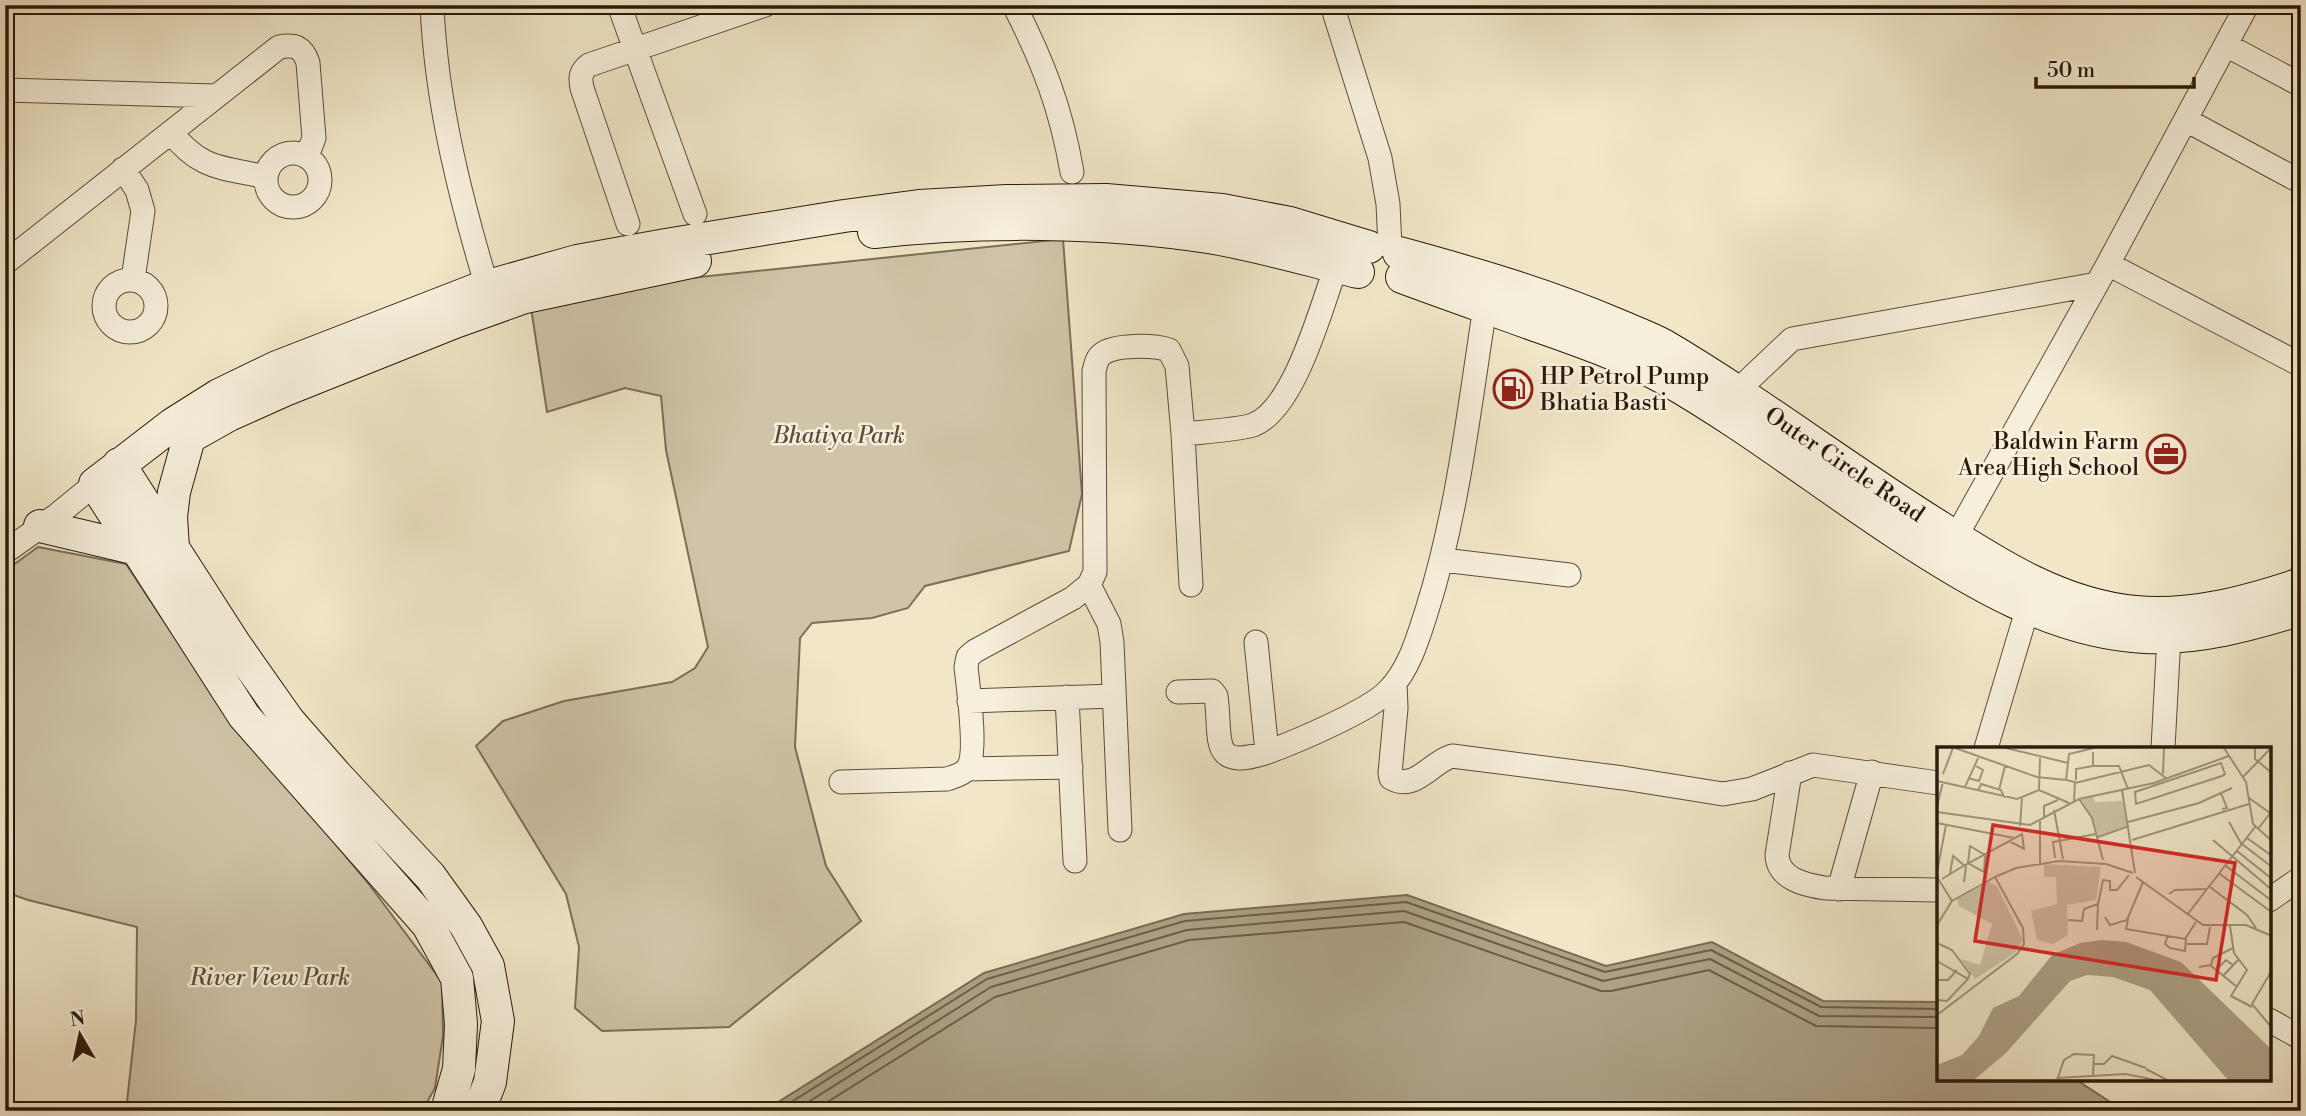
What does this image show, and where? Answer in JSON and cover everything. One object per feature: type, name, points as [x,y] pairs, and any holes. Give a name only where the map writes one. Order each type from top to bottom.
[{"type":"main road","points":[[447,1111],[459,1069],[461,1024],[457,978],[428,925],[244,716],[100,492],[173,425],[219,395],[277,367],[490,297],[525,297],[816,239],[976,225],[1075,226],[1206,237],[1265,248],[1376,260]]},
{"type":"main road","name":"Outer Circle Road","points":[[1376,260],[1485,307],[1615,354],[1665,379],[1744,430],[1949,550],[2010,571],[2068,598],[2134,612],[2195,612],[2266,596],[2301,584]]},
{"type":"main road","name":"Outer Circle Road","points":[[1376,260],[1570,304],[1660,343],[1737,391],[1868,483],[2014,602],[2103,631],[2144,637],[2187,636],[2241,626],[2301,609]]},
{"type":"main road","points":[[124,472],[229,415],[490,297]]},
{"type":"main road","points":[[173,548],[171,517],[174,492],[188,438]]},
{"type":"main road","points":[[124,472],[234,643],[288,720],[430,876],[466,926],[488,966],[498,1021],[490,1082],[479,1111]]},
{"type":"main road","points":[[49,521],[137,549]]},
{"type":"street","points":[[432,5],[436,64],[445,116],[475,246],[490,297]]},
{"type":"street","points":[[619,5],[695,214]]},
{"type":"street","points":[[628,224],[580,79],[582,71],[589,65],[765,5]]},
{"type":"street","points":[[1014,5],[1054,91],[1066,133],[1072,172]]},
{"type":"street","points":[[1184,434],[1252,425],[1270,414],[1376,260],[1388,204],[1380,158],[1332,5]]},
{"type":"street","points":[[1949,550],[2108,264],[2247,5]]},
{"type":"street","points":[[2226,45],[2301,85]]},
{"type":"street","points":[[5,263],[279,47],[299,47],[305,53],[314,138],[307,156]]},
{"type":"street","points":[[5,90],[216,96]]},
{"type":"street","points":[[2186,120],[2301,182]]},
{"type":"street","points":[[171,132],[187,152],[198,160],[266,177]]},
{"type":"street","points":[[290,153],[307,156],[318,169],[320,178],[316,195],[302,205],[293,207],[277,201],[267,186],[266,177],[274,161],[290,153]]},
{"type":"street","points":[[123,170],[137,190],[143,211],[132,279]]},
{"type":"street","points":[[2108,264],[2301,365]]},
{"type":"street","points":[[1737,391],[1792,339],[2097,284]]},
{"type":"street","points":[[1178,692],[1206,689],[1212,691],[1216,696],[1223,752],[1238,760],[1267,752],[1370,706],[1388,691],[1418,639],[1443,560],[1485,307]]},
{"type":"street","points":[[967,769],[972,749],[966,667],[968,657],[1056,609],[1089,585],[1095,572],[1094,371],[1097,359],[1103,352],[1138,346],[1160,347],[1169,350],[1177,366],[1184,434],[1191,585]]},
{"type":"street","points":[[5,552],[49,521],[100,492]]},
{"type":"street","points":[[1443,560],[1569,575]]},
{"type":"street","points":[[1089,585],[1109,624],[1112,642],[1120,831]]},
{"type":"street","points":[[1986,747],[2028,607]]},
{"type":"street","points":[[2163,747],[2169,636]]},
{"type":"street","points":[[1256,642],[1267,752]]},
{"type":"street","points":[[1395,682],[1396,708],[1390,773],[1395,781],[1415,779],[1426,774],[1443,759],[1452,756],[1723,794],[1752,789],[1813,765],[1824,764],[1937,783]]},
{"type":"street","points":[[969,701],[1114,696]]},
{"type":"street","points":[[1067,697],[1075,861]]},
{"type":"street","points":[[841,782],[947,779],[967,769],[1070,767]]},
{"type":"street","points":[[1839,889],[1872,772]]},
{"type":"street","points":[[1790,773],[1777,855],[1779,868],[1796,880],[1811,886],[1839,889],[1937,890]]},
{"type":"street","points":[[2271,899],[2301,878]]},
{"type":"street","points":[[2271,1021],[2297,1028]]},
{"type":"green space","name":"Bhatiya Park","points":[[1063,239],[1082,494],[1069,551],[925,586],[908,608],[872,618],[812,623],[800,638],[795,747],[826,866],[861,921],[729,1027],[602,1031],[575,1008],[579,947],[566,894],[476,746],[503,721],[564,701],[672,682],[695,668],[708,647],[666,450],[661,396],[625,388],[547,412],[529,295]]},
{"type":"green space","name":"River View Park","points":[[38,547],[126,564],[214,697],[368,883],[442,982],[443,1036],[435,1088],[422,1111],[126,1111],[136,1020],[137,927],[5,892],[5,571]]},
{"type":"water","points":[[1407,895],[1606,966],[1712,942],[1823,1001],[1937,1002],[1937,1081],[2078,1081],[2124,1111],[764,1111],[984,973],[1184,914]]},
{"type":"place","name":"HP Petrol Pump Bhatia Basti","points":[[1513,389]]},
{"type":"place","name":"Baldwin Farm Area High School","points":[[2166,454]]}]
